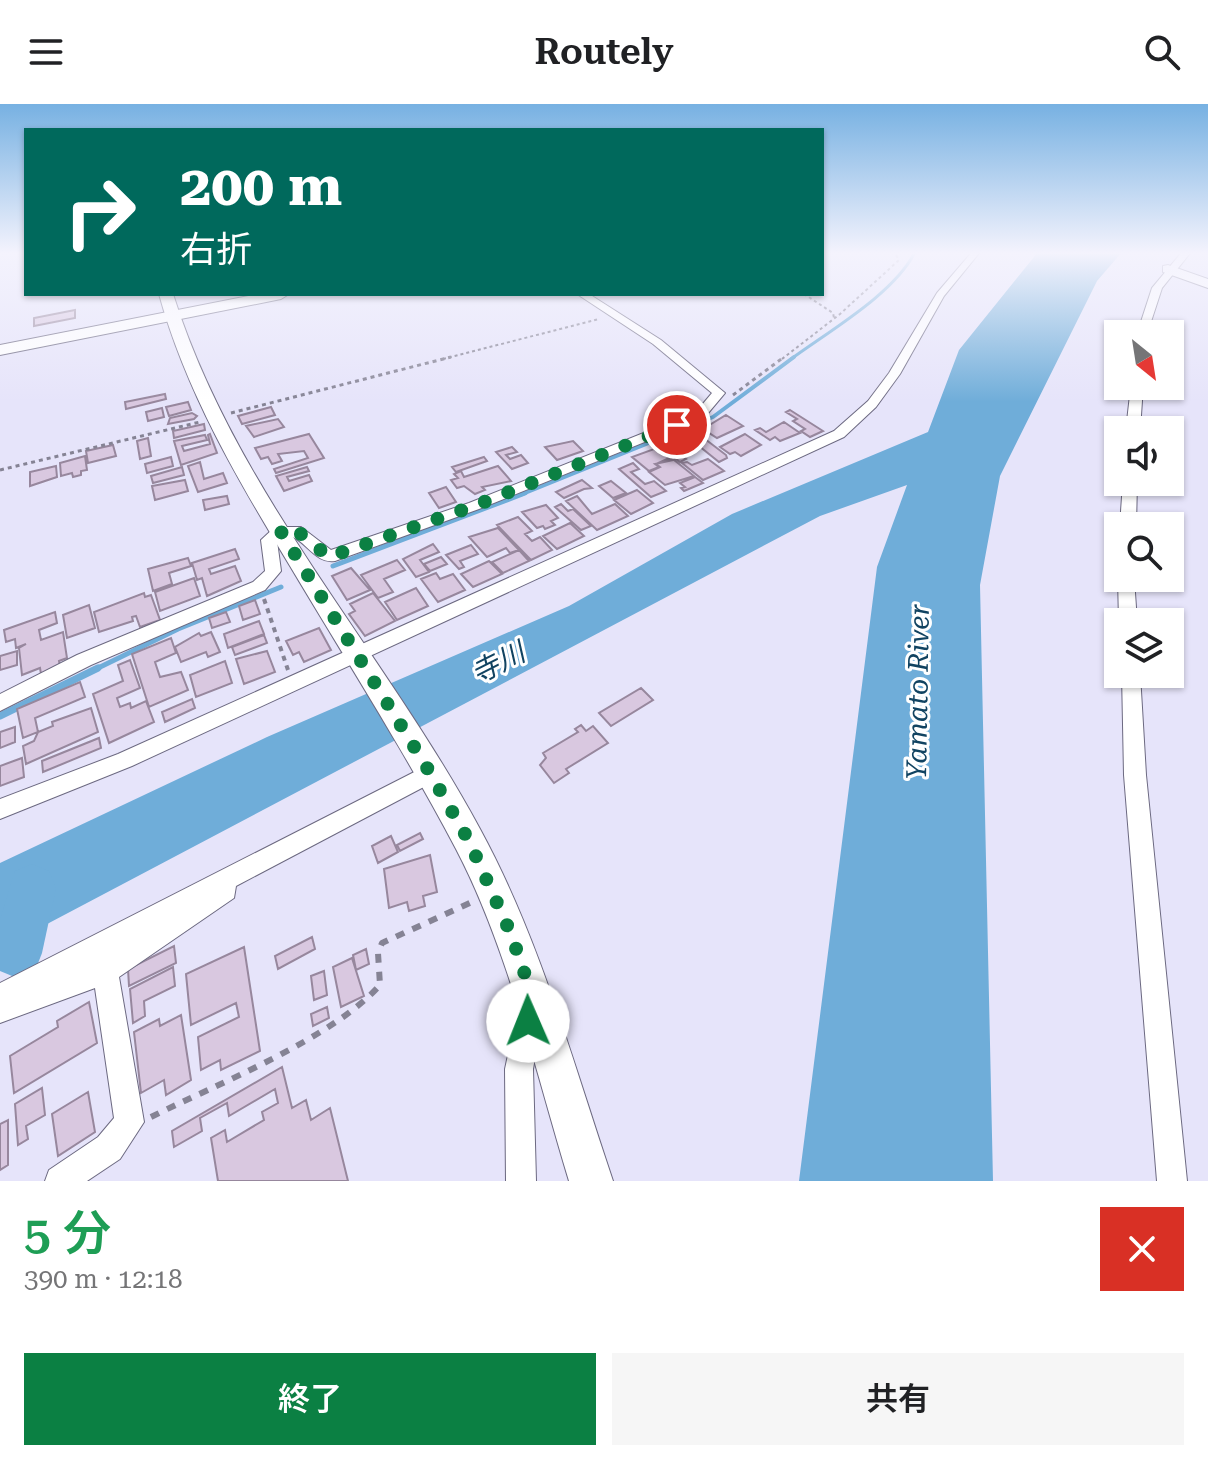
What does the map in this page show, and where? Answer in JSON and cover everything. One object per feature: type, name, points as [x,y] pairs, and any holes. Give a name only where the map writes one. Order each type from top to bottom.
[{"type":"main road","points":[[0,350],[239,302]]},
{"type":"street","points":[[168,302],[181,345],[244,473],[428,769],[469,841],[511,934],[591,1181]]},
{"type":"street","points":[[0,703],[84,660],[259,586],[275,571],[269,540],[280,530],[296,530],[329,557],[340,554],[606,455],[701,415],[719,393],[657,342],[594,302]]},
{"type":"street","points":[[0,809],[125,760],[839,434],[872,404],[894,374],[936,302]]},
{"type":"street","points":[[1132,688],[1135,775],[1172,1181]]},
{"type":"street","points":[[0,997],[237,875],[428,769]]},
{"type":"street","points":[[0,1010],[105,971],[223,894],[237,875]]},
{"type":"street","points":[[65,1179],[109,1148],[129,1122],[105,971]]},
{"type":"street","points":[[521,1181],[519,1069],[533,998]]},
{"type":"path","points":[[817,302],[833,313],[834,318]]},
{"type":"path","points":[[701,415],[720,405],[852,302]]},
{"type":"path","points":[[0,470],[613,315]]},
{"type":"path","points":[[259,586],[293,684]]},
{"type":"path","points":[[129,1122],[139,1122],[170,1109],[298,1044],[364,1003],[380,985],[378,953],[382,943],[492,893]]},
{"type":"water","points":[[997,302],[1086,302],[1000,476],[980,585],[993,1181],[799,1181],[877,567],[907,485],[820,516],[49,923],[0,944],[0,863],[267,737],[569,606],[732,514],[928,432],[959,350]]},
{"type":"building","points":[[75,310],[75,318],[34,326],[34,318]]},
{"type":"building","points":[[165,394],[166,399],[126,409],[125,402]]},
{"type":"building","points":[[188,402],[191,410],[169,416],[166,407]]},
{"type":"building","points":[[271,407],[275,415],[242,424],[238,416]]},
{"type":"building","points":[[162,408],[164,417],[148,421],[146,412]]},
{"type":"building","points":[[790,410],[823,431],[810,437],[793,421],[797,419],[786,412]]},
{"type":"building","points":[[192,413],[197,416],[194,419],[168,424],[170,418]]},
{"type":"building","points":[[726,415],[743,426],[717,438],[703,429]]},
{"type":"building","points":[[278,419],[284,427],[254,437],[246,426]]},
{"type":"building","points":[[784,422],[800,433],[780,441],[775,437],[770,440],[755,430],[760,428],[766,432]]},
{"type":"building","points":[[204,424],[205,430],[174,438],[173,431]]},
{"type":"building","points":[[210,434],[217,453],[181,465],[174,441],[205,435],[207,440],[182,446],[184,451],[210,444]]},
{"type":"building","points":[[309,434],[324,458],[276,473],[274,469],[308,458],[304,451],[278,454],[282,461],[272,464],[268,457],[261,459],[255,448]]},
{"type":"building","points":[[745,434],[761,445],[741,456],[735,452],[730,454],[720,447]]},
{"type":"building","points":[[148,438],[151,456],[140,459],[137,441]]},
{"type":"building","points":[[705,439],[727,458],[719,462],[694,442]]},
{"type":"building","points":[[573,441],[583,451],[557,460],[545,447]]},
{"type":"building","points":[[686,443],[695,449],[680,455],[686,459],[680,462],[666,451]]},
{"type":"building","points":[[113,445],[116,456],[88,463],[86,451]]},
{"type":"building","points":[[512,447],[517,452],[506,455],[510,459],[521,455],[528,463],[512,469],[496,452]]},
{"type":"building","points":[[654,449],[673,460],[655,464],[659,467],[649,471],[632,457]]},
{"type":"building","points":[[85,456],[87,470],[81,471],[81,475],[73,477],[72,473],[61,476],[60,463]]},
{"type":"building","points":[[171,457],[173,466],[147,473],[145,464]]},
{"type":"building","points":[[484,457],[487,461],[456,472],[452,467]]},
{"type":"building","points":[[667,459],[674,460],[694,476],[665,485],[649,472]]},
{"type":"building","points":[[708,459],[724,471],[703,480],[682,463],[692,465]]},
{"type":"building","points":[[200,462],[204,479],[223,473],[227,483],[198,492],[188,466]]},
{"type":"building","points":[[633,463],[639,469],[631,472],[645,484],[654,481],[666,491],[651,497],[619,469]]},
{"type":"building","points":[[56,466],[57,477],[30,486],[30,472]]},
{"type":"building","points":[[498,466],[511,481],[482,487],[485,490],[475,494],[464,486],[457,488],[451,480],[458,478],[454,474],[461,471],[464,477]]},
{"type":"building","points":[[182,467],[184,475],[153,483],[151,476]]},
{"type":"building","points":[[307,467],[309,471],[287,477],[289,481],[309,475],[312,481],[284,491],[276,476]]},
{"type":"building","points":[[695,477],[703,483],[684,491],[681,488],[685,487],[680,483]]},
{"type":"building","points":[[185,480],[188,491],[155,500],[152,486]]},
{"type":"building","points":[[582,480],[592,488],[564,498],[556,492]]},
{"type":"building","points":[[611,481],[626,493],[613,498],[599,486]]},
{"type":"building","points":[[446,487],[456,502],[439,508],[429,493]]},
{"type":"building","points":[[637,490],[653,503],[631,514],[614,500]]},
{"type":"building","points":[[227,496],[229,504],[205,510],[203,500]]},
{"type":"building","points":[[577,496],[592,514],[615,504],[628,516],[597,530],[566,501]]},
{"type":"building","points":[[561,504],[568,511],[573,509],[591,526],[581,530],[555,507]]},
{"type":"building","points":[[546,505],[558,518],[551,521],[555,525],[545,529],[543,526],[537,528],[522,512]]},
{"type":"building","points":[[518,517],[532,531],[525,534],[532,541],[540,537],[552,550],[531,560],[497,525]]},
{"type":"building","points":[[570,523],[584,536],[557,549],[543,536]]},
{"type":"building","points":[[498,528],[519,550],[510,553],[506,548],[487,557],[469,537]]},
{"type":"building","points":[[433,544],[439,552],[420,560],[429,572],[416,577],[403,559]]},
{"type":"building","points":[[471,545],[478,554],[460,561],[464,567],[459,569],[446,555]]},
{"type":"building","points":[[235,549],[239,559],[209,569],[211,574],[235,566],[241,581],[207,596],[202,578],[197,580],[192,563]]},
{"type":"building","points":[[519,550],[529,561],[503,573],[492,562]]},
{"type":"building","points":[[441,557],[447,564],[430,571],[424,564]]},
{"type":"building","points":[[188,558],[191,566],[169,573],[172,584],[153,591],[148,569]]},
{"type":"building","points":[[397,560],[405,570],[384,579],[393,592],[378,598],[361,575]]},
{"type":"building","points":[[489,561],[502,574],[473,587],[461,574]]},
{"type":"building","points":[[351,568],[370,590],[347,600],[332,576]]},
{"type":"building","points":[[436,573],[440,579],[453,574],[465,590],[438,602],[421,579]]},
{"type":"building","points":[[194,578],[200,596],[160,611],[155,592]]},
{"type":"building","points":[[416,588],[428,606],[397,620],[385,602]]},
{"type":"building","points":[[144,593],[145,597],[151,595],[160,620],[140,627],[136,616],[132,617],[133,621],[99,632],[94,612]]},
{"type":"building","points":[[373,593],[395,621],[365,636],[349,614],[355,611],[350,604]]},
{"type":"building","points":[[255,600],[260,614],[243,620],[239,606]]},
{"type":"building","points":[[89,605],[95,628],[67,638],[63,615]]},
{"type":"building","points":[[55,612],[57,623],[39,630],[41,640],[63,632],[67,658],[59,661],[60,667],[41,674],[40,668],[22,675],[19,648],[26,644],[16,648],[15,639],[6,642],[4,630]]},
{"type":"building","points":[[226,612],[230,622],[212,628],[209,618]]},
{"type":"building","points":[[259,621],[264,634],[228,648],[224,634]]},
{"type":"building","points":[[319,628],[331,650],[304,662],[299,652],[293,655],[286,641]]},
{"type":"building","points":[[211,632],[220,652],[208,657],[206,652],[181,662],[175,647],[199,633],[201,636]]},
{"type":"building","points":[[264,635],[267,643],[235,655],[232,647]]},
{"type":"building","points":[[171,638],[176,653],[155,662],[160,677],[181,672],[188,690],[149,707],[132,654]]},
{"type":"building","points":[[17,651],[17,665],[0,670],[0,656]]},
{"type":"building","points":[[267,651],[275,672],[244,684],[236,659]]},
{"type":"building","points":[[130,660],[140,688],[117,698],[120,707],[130,703],[131,708],[146,701],[154,722],[109,743],[93,694],[123,681],[118,665]]},
{"type":"building","points":[[225,661],[232,683],[196,697],[190,675]]},
{"type":"building","points":[[80,682],[85,697],[35,718],[38,732],[23,738],[17,709]]},
{"type":"building","points":[[641,688],[653,700],[611,726],[599,713]]},
{"type":"building","points":[[192,699],[195,708],[165,722],[162,712]]},
{"type":"building","points":[[91,708],[98,732],[26,764],[23,746],[34,741],[38,732],[53,726],[52,722]]},
{"type":"building","points":[[581,725],[586,731],[593,726],[608,743],[566,769],[569,773],[554,783],[540,765],[546,758],[543,753],[578,732],[575,729]]},
{"type":"building","points":[[15,727],[15,742],[0,748],[0,732]]},
{"type":"building","points":[[99,738],[101,748],[43,772],[42,761]]},
{"type":"building","points":[[22,758],[24,777],[0,786],[0,766]]},
{"type":"building","points":[[420,833],[423,839],[400,851],[397,845]]},
{"type":"building","points":[[391,836],[398,852],[378,863],[372,846]]},
{"type":"building","points":[[430,855],[437,892],[423,896],[425,906],[409,911],[407,902],[389,908],[384,869]]},
{"type":"building","points":[[312,937],[315,949],[278,969],[275,956]]},
{"type":"building","points":[[174,946],[176,963],[129,986],[128,969]]},
{"type":"building","points":[[244,947],[260,1051],[221,1070],[220,1060],[201,1070],[198,1037],[239,1017],[236,1003],[191,1025],[186,974]]},
{"type":"building","points":[[366,949],[369,964],[356,970],[353,955]]},
{"type":"building","points":[[352,958],[364,996],[341,1007],[333,967]]},
{"type":"building","points":[[173,967],[175,986],[144,1001],[145,1016],[133,1023],[130,989]]},
{"type":"building","points":[[324,971],[327,995],[314,1000],[311,976]]},
{"type":"building","points":[[89,1002],[97,1043],[14,1093],[10,1056],[58,1027],[57,1021]]},
{"type":"building","points":[[327,1007],[329,1018],[313,1026],[311,1014]]},
{"type":"building","points":[[181,1015],[191,1080],[166,1095],[164,1080],[141,1093],[134,1032],[159,1019],[160,1026]]},
{"type":"building","points":[[282,1067],[292,1108],[306,1100],[311,1120],[330,1108],[348,1181],[218,1181],[211,1138],[225,1130],[227,1142],[264,1120],[262,1112],[278,1103],[275,1089],[229,1116],[227,1103],[200,1118],[202,1131],[174,1147],[172,1131]]},
{"type":"building","points":[[42,1088],[45,1115],[26,1126],[28,1139],[18,1145],[15,1104]]},
{"type":"building","points":[[88,1092],[95,1132],[58,1156],[52,1114]]},
{"type":"building","points":[[8,1120],[8,1165],[0,1170],[0,1124]]},
{"type":"waterway","points":[[791,359],[870,302]]},
{"type":"waterway","points":[[524,493],[713,417],[794,357]]},
{"type":"waterway","points":[[333,566],[524,493]]},
{"type":"waterway","points":[[520,495],[524,493]]},
{"type":"waterway","points":[[94,670],[178,629],[281,587]]},
{"type":"waterway","points":[[0,716],[98,668]]},
{"type":"waterway","points":[[17,953],[32,888]]},
{"type":"route","points":[[528,1021],[533,998],[511,934],[469,841],[280,530],[296,530],[329,557],[474,506],[677,425]]},
{"type":"water label","name":"寺川","points":[[498,663]]},
{"type":"water label","name":"Yamato River","points":[[918,692]]}]
